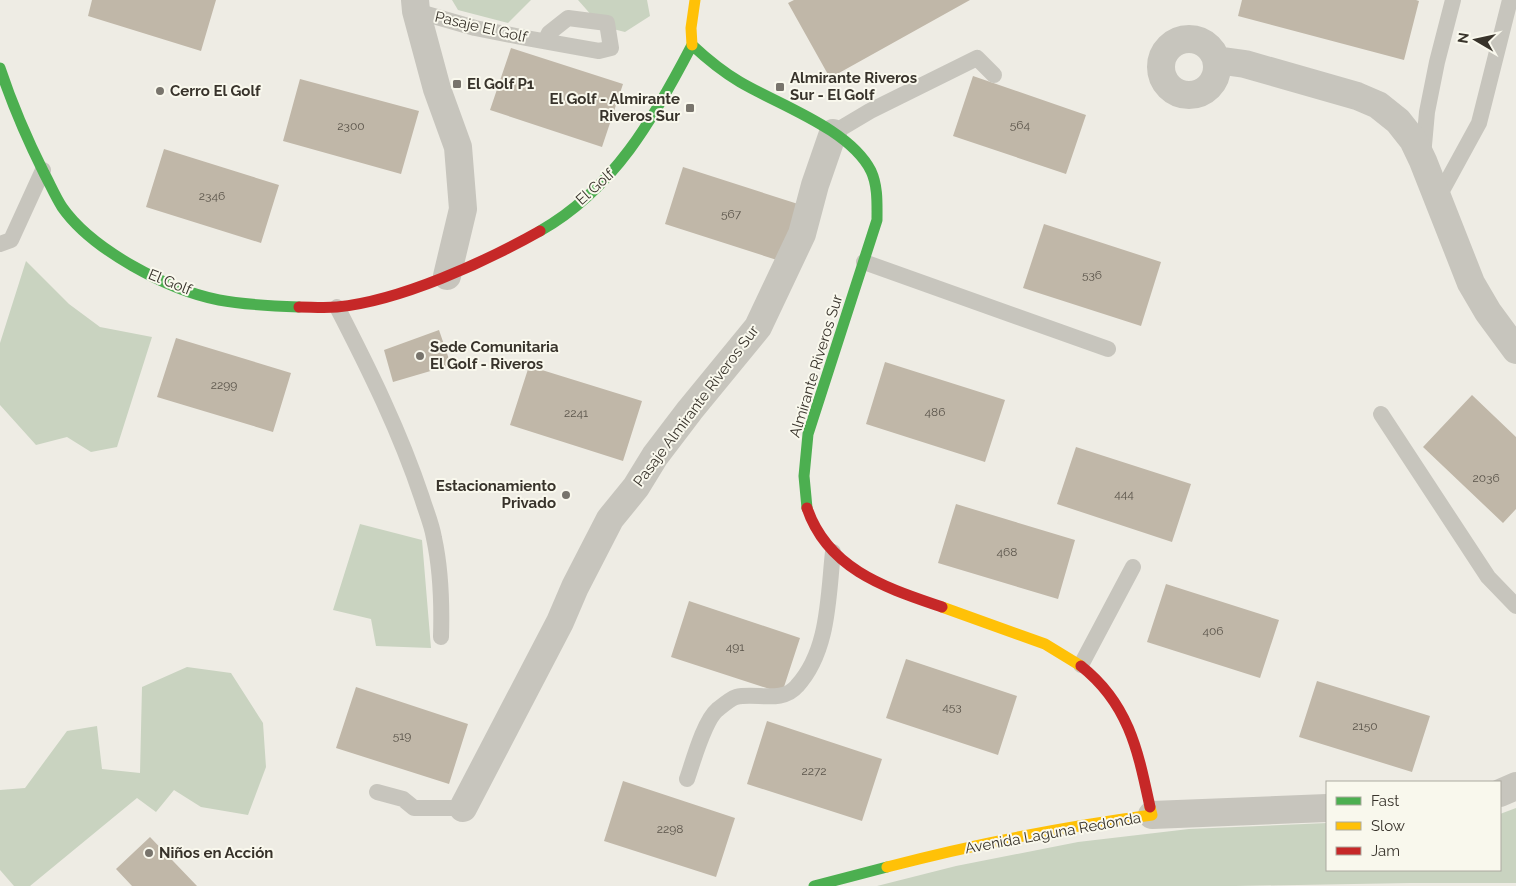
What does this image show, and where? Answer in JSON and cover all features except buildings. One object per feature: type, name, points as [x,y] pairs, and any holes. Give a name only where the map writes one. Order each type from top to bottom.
[{"type":"street","points":[[692,45],[691,28],[695,0]]},
{"type":"street","points":[[416,5],[437,88],[458,147],[463,208],[446,276]]},
{"type":"street","name":"Almirante Riveros Sur","points":[[692,45],[713,64],[740,82],[833,132],[856,150],[868,166],[874,180],[878,199],[877,220],[808,434],[803,492],[809,516],[822,539],[847,566],[879,584],[1045,644],[1063,652],[1081,665],[1101,682],[1118,705],[1134,739],[1152,816]]},
{"type":"street","name":"El Golf","points":[[0,68],[21,122],[63,209],[83,230],[106,249],[140,270],[169,284],[216,299],[248,304],[337,307],[388,296],[446,276],[528,238],[562,216],[595,191],[645,132],[692,45]]},
{"type":"street","points":[[1216,60],[1244,64],[1357,96],[1378,105],[1398,121],[1413,140],[1423,161],[1471,283],[1488,312],[1516,350]]},
{"type":"street","name":"Pasaje Almirante Riveros Sur","points":[[463,808],[560,622],[575,587],[610,520],[636,487],[655,456],[690,410],[758,328],[802,234],[815,185],[833,132]]},
{"type":"street","points":[[1501,793],[1516,786]]},
{"type":"street","name":"Avenida Laguna Redonda","points":[[814,886],[888,866],[1070,826],[1152,816],[1326,808]]},
{"type":"lane","points":[[1423,161],[1427,112],[1437,62],[1453,0]]},
{"type":"lane","points":[[1438,198],[1479,123],[1510,0]]},
{"type":"lane","name":"Pasaje El Golf","points":[[416,5],[475,28],[545,42]]},
{"type":"lane","points":[[833,132],[870,111],[976,58],[994,75]]},
{"type":"lane","points":[[0,244],[11,240],[43,170]]},
{"type":"lane","points":[[864,262],[1108,349]]},
{"type":"lane","points":[[337,307],[364,361],[411,465],[435,539],[442,602],[441,637]]},
{"type":"lane","points":[[1381,414],[1488,577],[1516,606]]},
{"type":"lane","points":[[687,779],[701,738],[716,711],[735,697],[783,696],[797,687],[808,670],[823,638],[833,552]]},
{"type":"lane","points":[[1081,665],[1133,567]]},
{"type":"lane","points":[[377,792],[403,799],[414,808],[463,808]]},
{"type":"green space","points":[[452,0],[531,0],[508,23],[458,10]]},
{"type":"green space","points":[[578,0],[647,0],[650,16],[625,32],[601,26]]},
{"type":"green space","points":[[26,261],[69,304],[100,327],[152,337],[117,447],[91,452],[67,437],[36,445],[0,405],[0,343]]},
{"type":"green space","points":[[360,524],[422,540],[431,648],[376,646],[371,619],[333,610]]},
{"type":"green space","points":[[187,667],[231,673],[263,723],[266,767],[248,815],[201,807],[174,790],[156,812],[137,798],[30,886],[14,886],[0,870],[0,790],[25,788],[67,731],[97,726],[102,769],[140,773],[142,687]]},
{"type":"green space","points":[[1516,808],[1516,883],[1235,886],[877,886],[956,866],[1078,842],[1189,829],[1326,823],[1326,871],[1501,871],[1501,814]]},
{"type":"traffic: fast","points":[[692,45],[715,65],[734,78],[831,130],[861,156],[871,171],[875,183],[877,220],[808,434],[804,476],[807,508]]},
{"type":"traffic: fast","points":[[540,231],[566,214],[590,194],[630,150],[663,99],[692,45]]},
{"type":"traffic: fast","points":[[0,68],[26,134],[57,199],[75,223],[92,238],[111,253],[155,278],[199,295],[239,303],[299,307]]},
{"type":"traffic: fast","points":[[814,886],[887,867]]},
{"type":"traffic: slow","points":[[692,45],[691,28],[695,0]]},
{"type":"traffic: slow","points":[[942,607],[1045,644],[1081,666]]},
{"type":"traffic: slow","points":[[887,867],[1019,837],[1152,815],[1150,807]]},
{"type":"traffic: jam","points":[[299,307],[337,307],[388,297],[468,267],[540,231]]},
{"type":"traffic: jam","points":[[807,508],[817,529],[829,547],[844,562],[881,584],[942,607]]},
{"type":"traffic: jam","points":[[1081,666],[1110,696],[1121,713],[1136,748],[1150,807]]},
{"type":"place","name":"El Golf P1","points":[[457,84]]},
{"type":"place","name":"Almirante Riveros Sur - El Golf","points":[[780,87]]},
{"type":"place","name":"Cerro El Golf","points":[[160,91]]},
{"type":"place","name":"El Golf - Almirante Riveros Sur","points":[[690,108]]},
{"type":"place","name":"Sede Comunitaria El Golf - Riveros","points":[[420,356]]},
{"type":"place","name":"Estacionamiento Privado","points":[[566,495]]},
{"type":"place","name":"Niños en Acción","points":[[149,853]]}]
